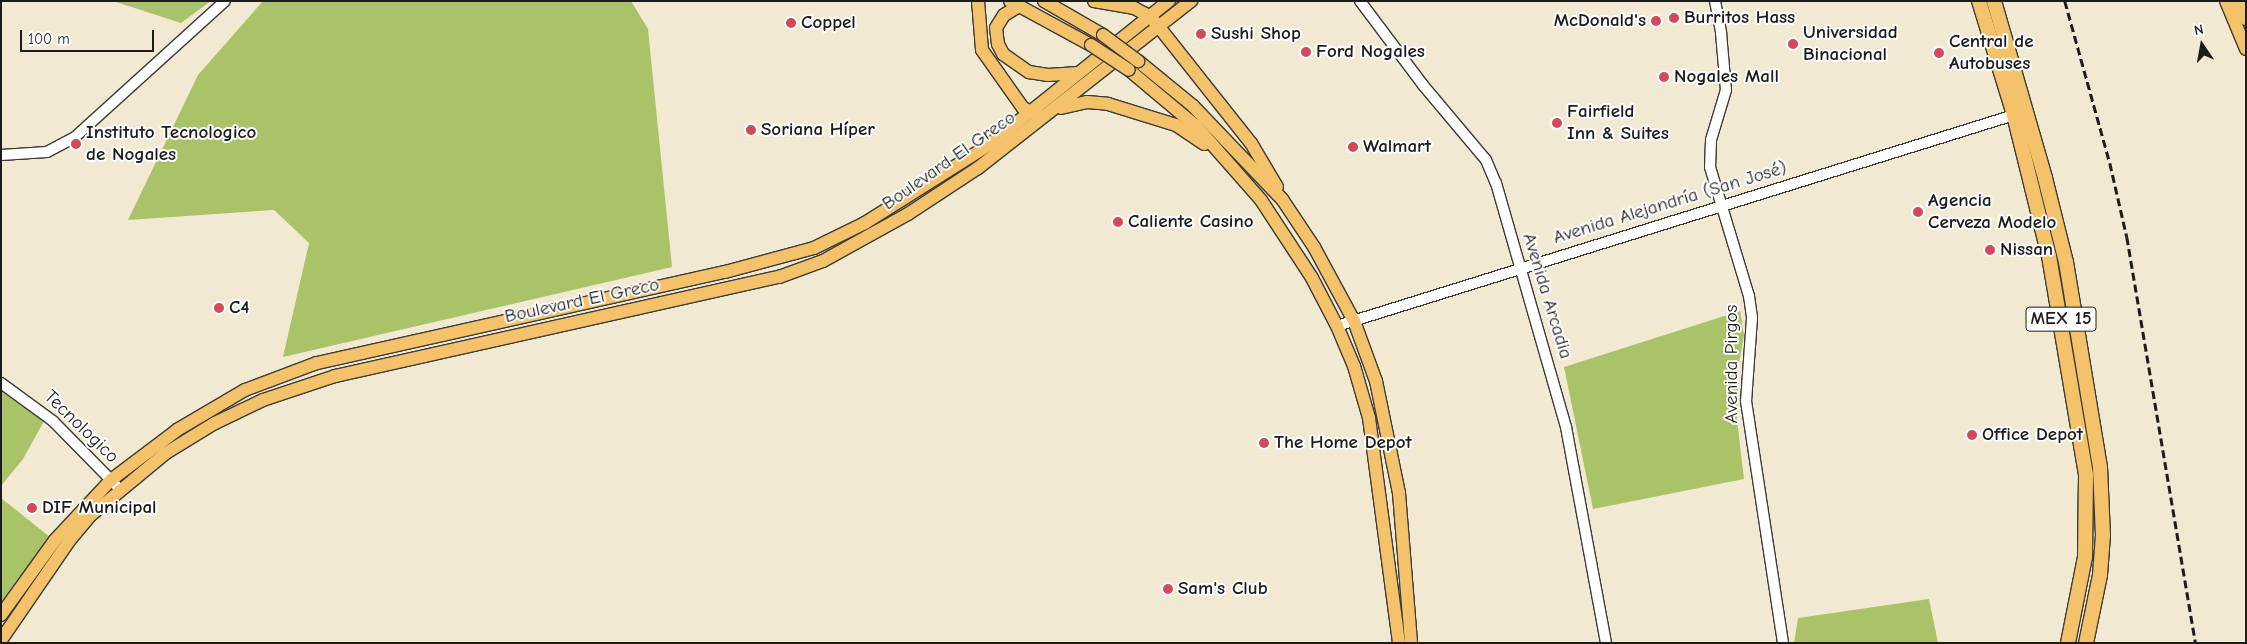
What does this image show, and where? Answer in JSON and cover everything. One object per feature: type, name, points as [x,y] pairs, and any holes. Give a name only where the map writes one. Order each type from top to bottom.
[{"type":"highway","name":"MEX 15","points":[[1979,1],[2014,115],[2058,297],[2086,475],[2085,557],[2068,643]]},
{"type":"highway","name":"MEX 15","points":[[1994,1],[2045,178],[2066,262],[2100,467],[2102,543],[2086,643]]},
{"type":"main road","points":[[978,1],[982,50],[1030,114],[1045,117]]},
{"type":"main road","points":[[1044,1],[1103,35],[1196,126],[1261,200],[1312,278],[1337,326],[1354,366],[1369,418],[1399,643]]},
{"type":"main road","points":[[1094,1],[1134,8],[1151,17],[1161,27],[1201,84],[1251,142],[1267,166],[1282,199],[1314,247],[1354,320],[1376,380],[1398,493],[1412,643]]},
{"type":"main road","name":"Boulevard El Greco","points":[[1,615],[55,540],[110,480],[200,415],[245,390],[318,363],[766,263],[814,248],[866,223],[989,145],[1170,1]]},
{"type":"main road","name":"Boulevard El Greco","points":[[1,640],[69,541],[120,489],[166,453],[214,423],[263,400],[335,376],[569,322],[779,277],[824,261],[950,188],[1056,109],[1161,27],[1191,1]]},
{"type":"main road","points":[[2226,1],[2246,49]]},
{"type":"main road","points":[[2238,1],[2246,19]]},
{"type":"main road","points":[[1078,73],[1048,75],[1029,72],[1003,54],[998,44],[996,28],[1014,4],[1133,66],[1192,106],[1282,199]]},
{"type":"main road","points":[[1056,109],[1087,102],[1108,104],[1176,125],[1236,171]]},
{"type":"main road","points":[[566,308],[569,322]]},
{"type":"street","points":[[1,155],[47,152],[75,137],[225,1]]},
{"type":"street","name":"Avenida Arcadia","points":[[1360,1],[1423,85],[1486,160],[1520,268],[1566,427],[1606,643]]},
{"type":"street","name":"Avenida Pirgos","points":[[1715,1],[1721,33],[1726,90],[1709,153],[1720,206],[1749,296],[1752,318],[1746,371],[1747,410],[1784,643]]},
{"type":"street","name":"Avenida Alejandría (San José)","points":[[1337,326],[2014,115]]},
{"type":"street","name":"Tecnologico","points":[[1,383],[53,421],[120,489]]},
{"type":"green space","points":[[113,1],[211,1],[181,23]]},
{"type":"green space","points":[[263,1],[631,1],[648,29],[672,267],[283,357],[309,243],[274,210],[128,220],[198,75]]},
{"type":"green space","points":[[1740,311],[1744,335],[1738,369],[1737,420],[1744,479],[1593,509],[1564,367]]},
{"type":"green space","points":[[1,388],[31,404],[44,421],[23,459],[1,486]]},
{"type":"green space","points":[[1,498],[60,545],[1,623]]},
{"type":"green space","points":[[1929,599],[1938,643],[1794,643],[1798,618]]},
{"type":"railway","points":[[2065,1],[2110,163],[2127,237],[2196,643]]},
{"type":"place","name":"Burritos Hass","points":[[1674,18]]},
{"type":"place","name":"McDonald's","points":[[1656,21]]},
{"type":"place","name":"Coppel","points":[[791,23]]},
{"type":"place","name":"Sushi Shop","points":[[1201,34]]},
{"type":"place","name":"Universidad Binacional","points":[[1793,44]]},
{"type":"place","name":"Ford Nogales","points":[[1306,52]]},
{"type":"place","name":"Central de Autobuses","points":[[1939,53]]},
{"type":"place","name":"Nogales Mall","points":[[1664,77]]},
{"type":"place","name":"Fairfield Inn & Suites","points":[[1557,123]]},
{"type":"place","name":"Soriana Híper","points":[[751,130]]},
{"type":"place","name":"Instituto Tecnologico de Nogales","points":[[76,144]]},
{"type":"place","name":"Walmart","points":[[1353,147]]},
{"type":"place","name":"Agencia Cerveza Modelo","points":[[1918,212]]},
{"type":"place","name":"Caliente Casino","points":[[1118,222]]},
{"type":"place","name":"Nissan","points":[[1990,250]]},
{"type":"place","name":"C4","points":[[219,308]]},
{"type":"place","name":"Office Depot","points":[[1972,435]]},
{"type":"place","name":"The Home Depot","points":[[1264,443]]},
{"type":"place","name":"DIF Municipal","points":[[32,508]]},
{"type":"place","name":"Sam's Club","points":[[1168,589]]}]
